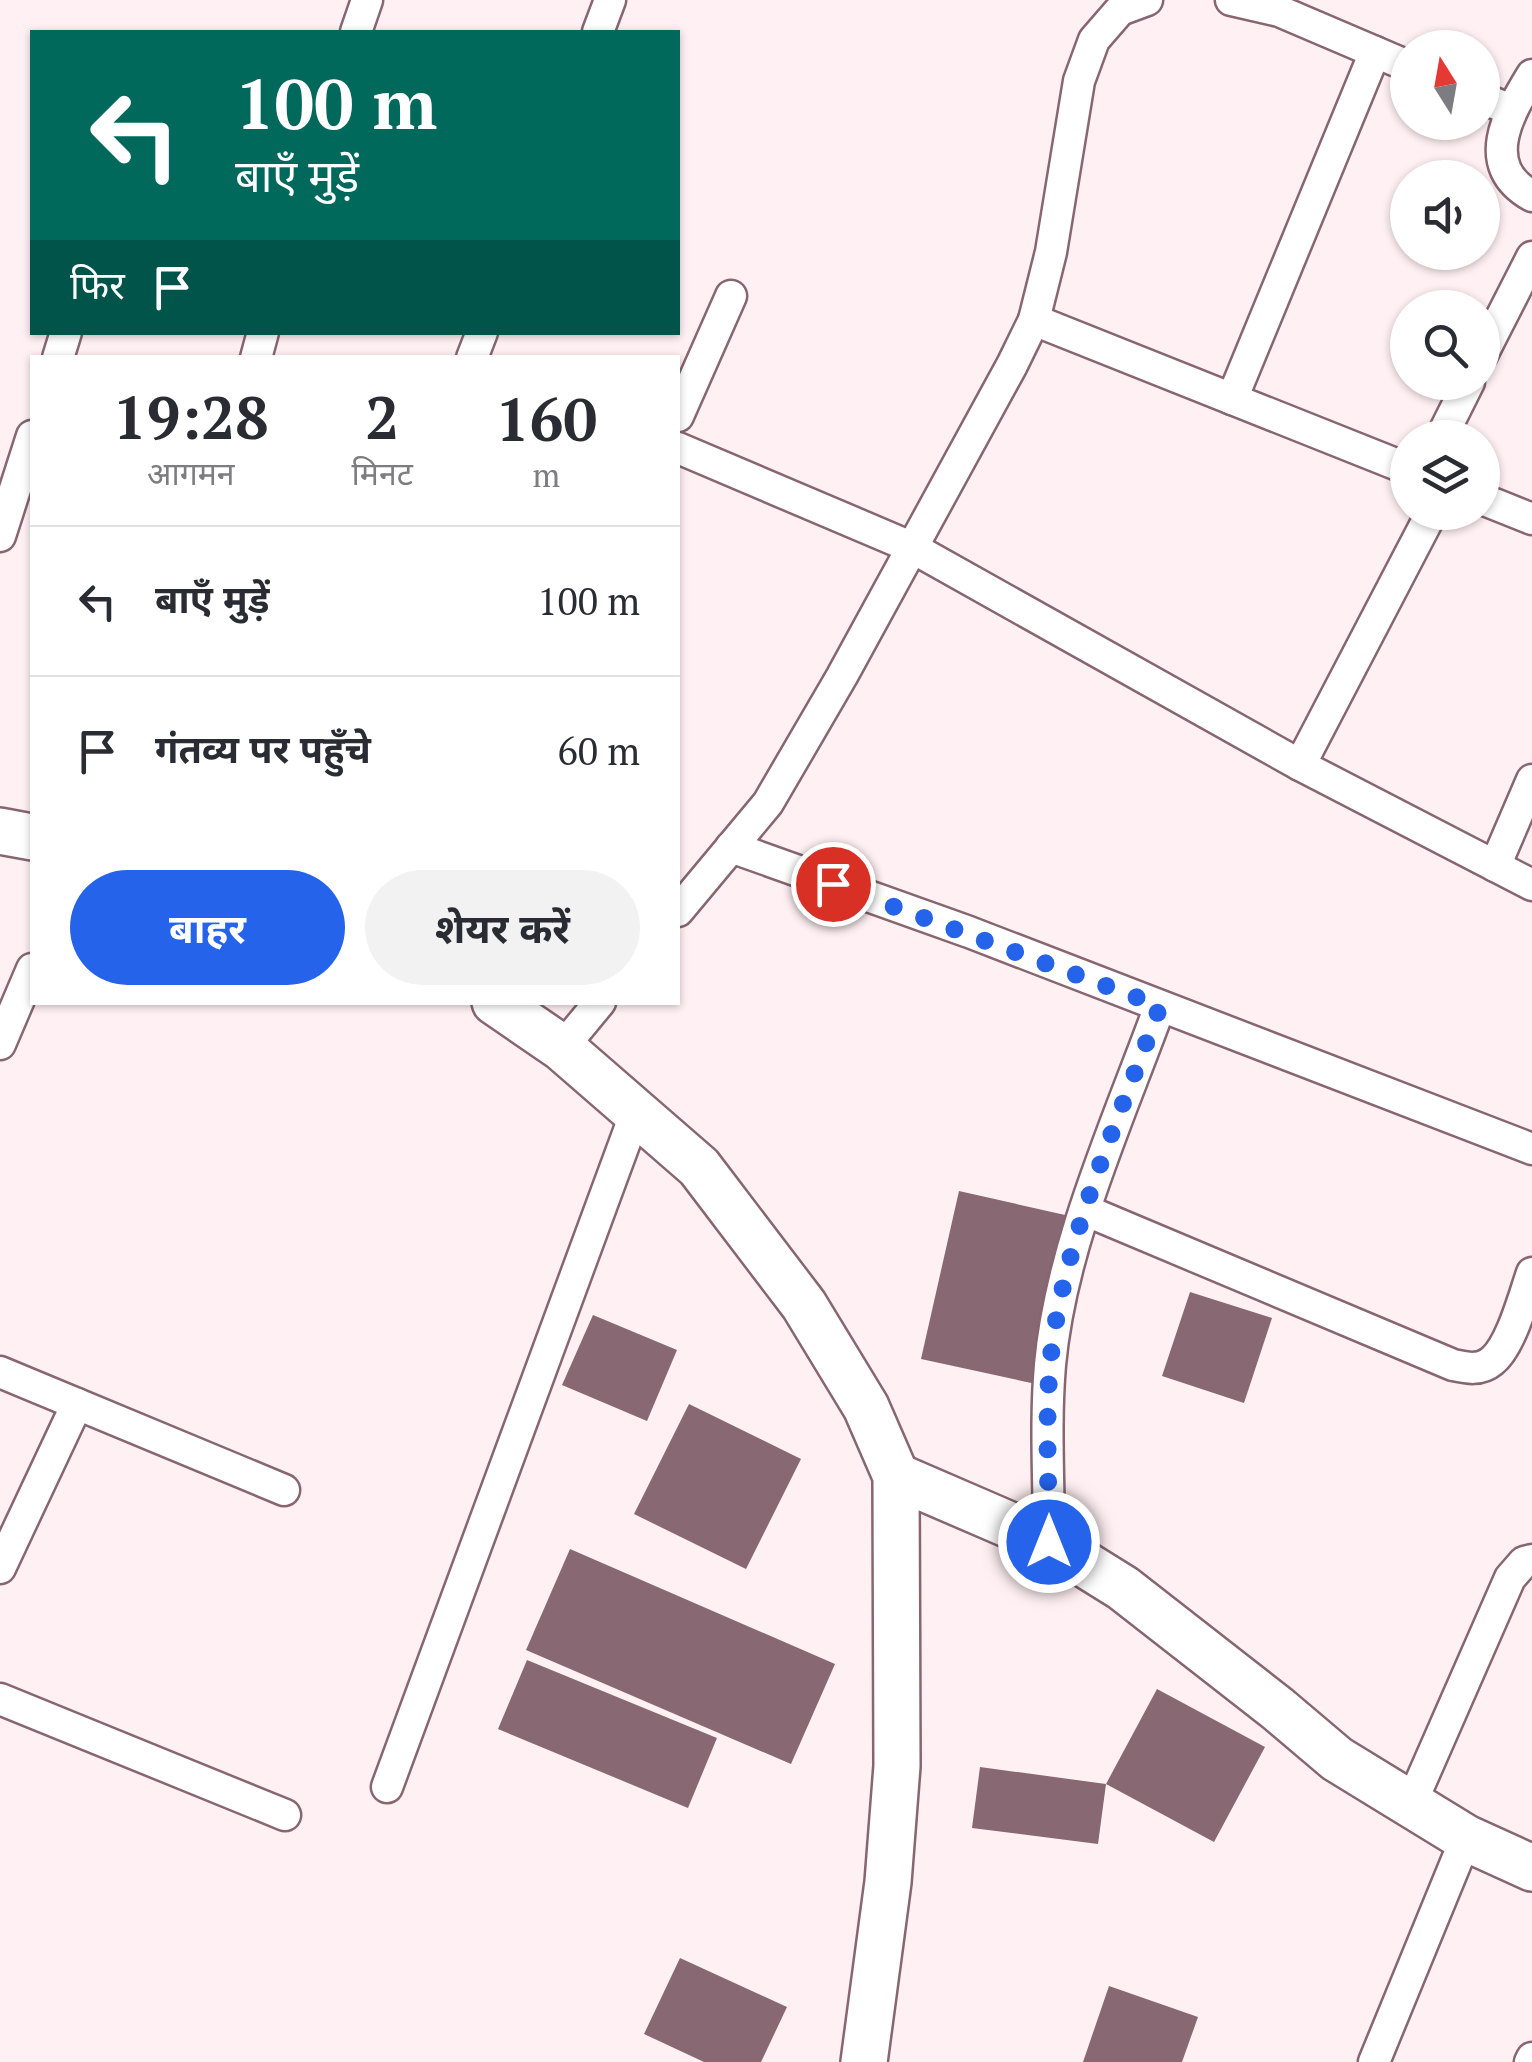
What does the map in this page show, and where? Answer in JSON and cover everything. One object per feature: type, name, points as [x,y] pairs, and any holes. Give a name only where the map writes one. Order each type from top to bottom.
[{"type":"main road","points":[[0,831],[30,838]]},
{"type":"main road","points":[[499,1005],[562,1048],[699,1167],[804,1305],[866,1407],[896,1476],[898,1766],[888,1882],[864,2062]]},
{"type":"main road","points":[[896,1476],[1049,1542],[1123,1588],[1336,1759],[1466,1838],[1532,1868]]},
{"type":"street","points":[[357,30],[367,0]]},
{"type":"street","points":[[599,30],[610,0]]},
{"type":"street","points":[[680,909],[768,803],[842,676],[1034,320],[1051,252],[1079,81],[1094,40],[1120,10],[1147,0]]},
{"type":"street","points":[[1231,0],[1282,6],[1390,58]]},
{"type":"street","points":[[1232,399],[1375,52]]},
{"type":"street","points":[[1532,76],[1511,110],[1500,140],[1505,168],[1522,191],[1532,196]]},
{"type":"street","points":[[1500,105],[1511,110]]},
{"type":"street","points":[[1500,321],[1532,258]]},
{"type":"street","points":[[680,411],[731,296]]},
{"type":"street","points":[[1034,320],[1390,462]]},
{"type":"street","points":[[0,536],[30,442]]},
{"type":"street","points":[[680,449],[911,547],[1300,765],[1532,886]]},
{"type":"street","points":[[1500,507],[1532,520]]},
{"type":"street","points":[[1300,765],[1423,530]]},
{"type":"street","points":[[1495,866],[1532,780]]},
{"type":"street","points":[[731,847],[968,932],[1532,1149]]},
{"type":"street","points":[[0,1044],[30,973]]},
{"type":"street","points":[[562,1048],[598,1005]]},
{"type":"street","points":[[1049,1542],[1050,1366],[1061,1300],[1087,1210],[1160,1006]]},
{"type":"street","points":[[387,1786],[636,1112]]},
{"type":"street","points":[[1087,1210],[1453,1365],[1474,1370],[1492,1362],[1526,1313],[1532,1273]]},
{"type":"street","points":[[0,1372],[284,1490]]},
{"type":"street","points":[[0,1568],[78,1404]]},
{"type":"street","points":[[1410,1806],[1510,1578],[1524,1562],[1532,1560]]},
{"type":"street","points":[[0,1699],[285,1815]]},
{"type":"street","points":[[1374,2062],[1466,1838]]},
{"type":"building","points":[[959,1191],[1074,1217],[1036,1384],[921,1359]]},
{"type":"building","points":[[1190,1292],[1272,1318],[1244,1403],[1162,1376]]},
{"type":"building","points":[[593,1315],[677,1350],[647,1421],[562,1385]]},
{"type":"building","points":[[689,1404],[801,1459],[746,1569],[634,1514]]},
{"type":"building","points":[[570,1549],[835,1664],[791,1764],[526,1650]]},
{"type":"building","points":[[527,1660],[717,1738],[688,1808],[498,1729]]},
{"type":"building","points":[[1157,1689],[1265,1747],[1214,1842],[1106,1784]]},
{"type":"building","points":[[980,1767],[1106,1784],[1098,1844],[972,1828]]},
{"type":"building","points":[[680,1958],[787,2007],[761,2062],[704,2062],[644,2034]]},
{"type":"building","points":[[1109,1986],[1198,2017],[1182,2062],[1083,2062]]},
{"type":"route","points":[[833,884],[1160,1006],[1087,1210],[1061,1300],[1050,1366],[1049,1542]]}]
